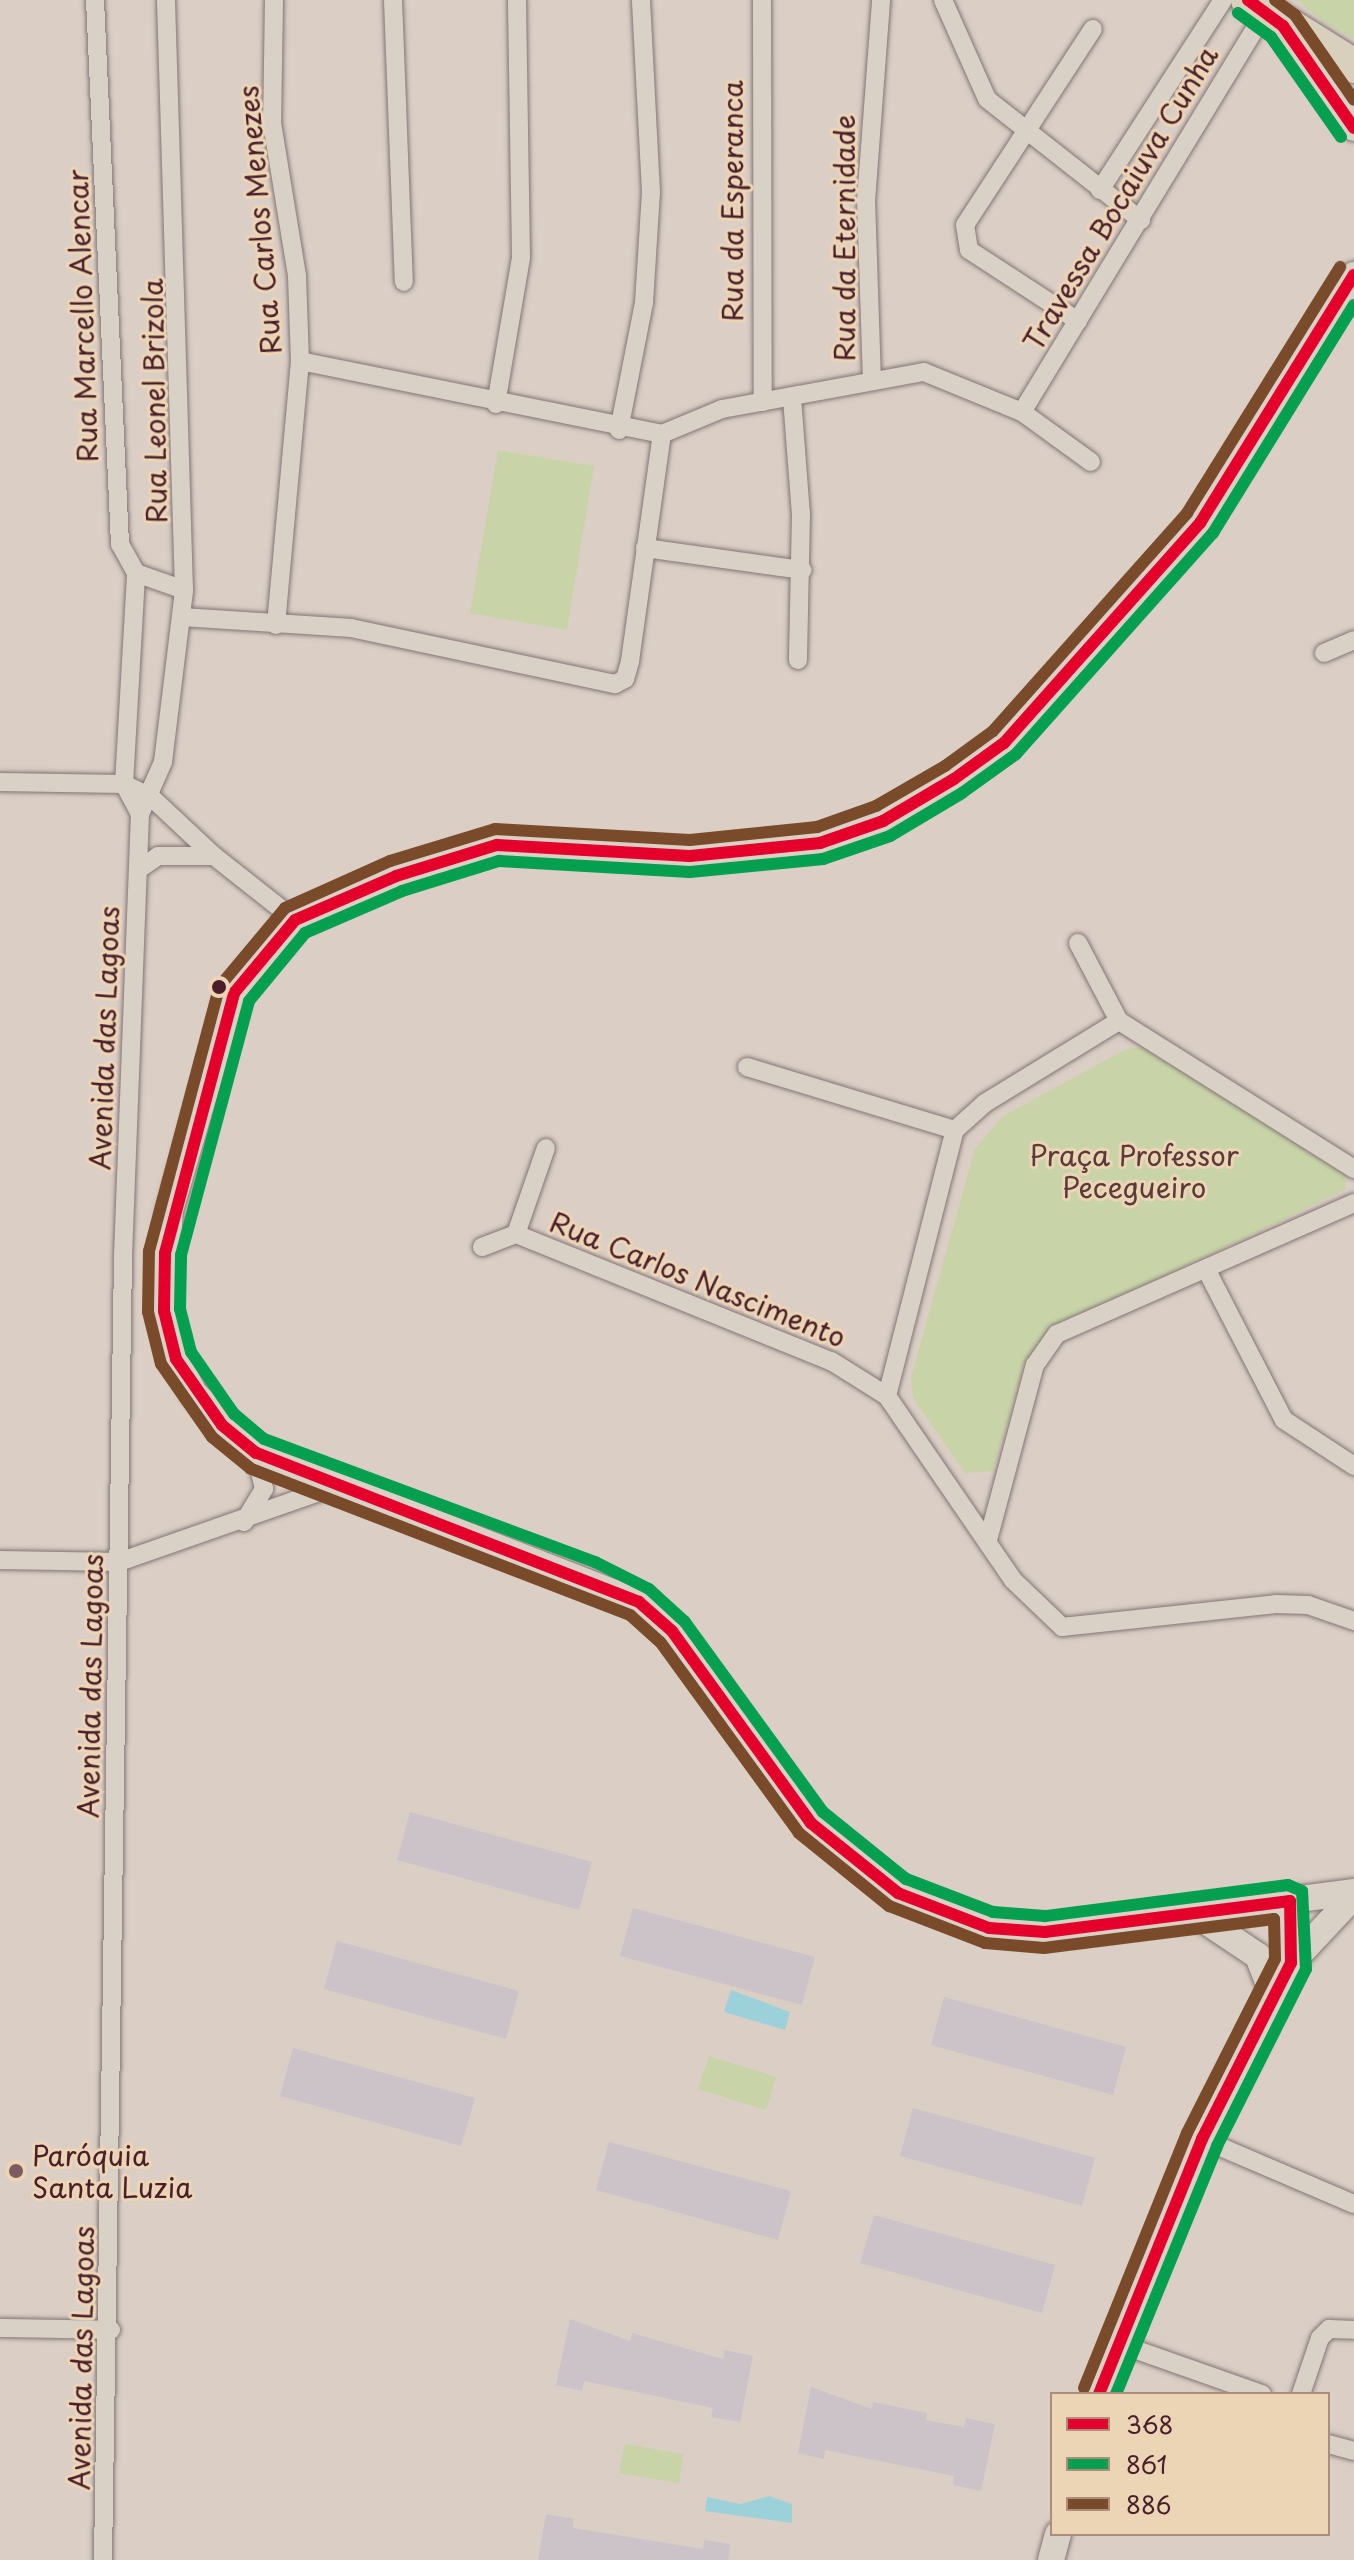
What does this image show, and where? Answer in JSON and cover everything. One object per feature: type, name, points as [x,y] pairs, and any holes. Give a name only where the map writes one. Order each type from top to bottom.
[{"type":"highway","points":[[1265,13],[1354,66]]},
{"type":"main road","points":[[1265,13],[1354,128]]},
{"type":"main road","points":[[1354,253],[1348,283],[1200,523],[1015,732],[954,779],[883,821],[820,843],[690,856],[497,845],[396,876],[295,920],[234,993],[165,1253],[164,1311],[176,1359],[195,1394],[256,1453],[336,1486],[590,1577],[639,1602],[672,1631],[811,1823],[898,1893],[989,1928],[1045,1932],[1354,1894]]},
{"type":"main road","points":[[1100,2392],[1114,2342],[1202,2139],[1273,1995],[1291,1963],[1354,1894]]},
{"type":"main road","points":[[1290,1901],[1291,1963]]},
{"type":"main road","points":[[1195,1914],[1258,1956],[1273,1995]]},
{"type":"main road","points":[[1051,2560],[1057,2536]]},
{"type":"street","name":"Rua Marcello Alencar","points":[[95,0],[120,544],[136,573]]},
{"type":"street","name":"Rua Leonel Brizola","points":[[151,797],[163,762],[184,590],[166,0]]},
{"type":"street","name":"Rua Carlos Menezes","points":[[274,0],[272,123],[297,276],[300,361],[276,625]]},
{"type":"street","points":[[393,0],[404,282]]},
{"type":"street","points":[[496,404],[521,257],[517,0]]},
{"type":"street","points":[[619,430],[644,303],[651,192],[641,0]]},
{"type":"street","name":"Rua da Esperanca","points":[[762,0],[763,402]]},
{"type":"street","name":"Rua da Eternidade","points":[[872,381],[866,201],[881,0]]},
{"type":"street","points":[[943,0],[987,99],[1024,133],[1141,220]]},
{"type":"street","points":[[1100,190],[1223,0]]},
{"type":"street","name":"Travessa Bocaiuva Cunha","points":[[1022,412],[1265,13]]},
{"type":"street","points":[[1078,321],[978,257],[965,240],[971,211],[1093,29]]},
{"type":"street","points":[[300,361],[619,430],[662,434],[722,409],[872,381],[943,375],[1022,412],[1091,462]]},
{"type":"street","points":[[792,398],[802,570],[798,660]]},
{"type":"street","points":[[183,617],[397,637],[592,684],[625,679],[662,434]]},
{"type":"street","points":[[645,548],[802,570]]},
{"type":"street","points":[[124,784],[136,573],[184,590]]},
{"type":"street","points":[[1324,653],[1354,640]]},
{"type":"street","points":[[0,782],[124,784],[151,797],[214,856],[295,920]]},
{"type":"street","name":"Avenida das Lagoas","points":[[103,2560],[111,2330],[119,1562],[140,814],[124,784]]},
{"type":"street","points":[[140,814],[151,797]]},
{"type":"street","points":[[139,869],[158,856],[214,856]]},
{"type":"street","points":[[1078,943],[1119,1021],[1354,1169]]},
{"type":"street","points":[[887,1396],[955,1130],[985,1103],[1119,1021]]},
{"type":"street","points":[[747,1067],[955,1130]]},
{"type":"street","name":"Rua Carlos Nascimento","points":[[516,1234],[546,1148]]},
{"type":"street","points":[[988,1540],[1035,1365],[1057,1334],[1354,1203]]},
{"type":"street","name":"Rua Carlos Nascimento","points":[[482,1247],[516,1234],[831,1361],[887,1396],[1022,1591],[1062,1627],[1276,1604],[1308,1605],[1354,1621]]},
{"type":"street","points":[[1206,1269],[1284,1420],[1354,1466]]},
{"type":"street","points":[[244,1522],[264,1489],[256,1453]]},
{"type":"street","points":[[0,1560],[119,1562],[244,1522],[336,1486]]},
{"type":"street","points":[[1202,2139],[1354,2204]]},
{"type":"street","points":[[0,2328],[111,2330]]},
{"type":"street","points":[[1302,2392],[1320,2338],[1329,2329],[1354,2330]]},
{"type":"street","points":[[1114,2342],[1256,2392]]},
{"type":"street","points":[[1330,2445],[1354,2451]]},
{"type":"green space","points":[[1297,0],[1354,0],[1354,39],[1321,20]]},
{"type":"green space","points":[[498,450],[594,466],[567,630],[470,613]]},
{"type":"green space","name":"Praça Professor Pecegueiro","points":[[1143,1047],[1346,1174],[1345,1190],[1049,1331],[1024,1366],[993,1471],[965,1473],[913,1398],[911,1377],[975,1149],[1003,1116],[1126,1049]]},
{"type":"green space","points":[[709,2056],[776,2077],[766,2110],[698,2089]]},
{"type":"green space","points":[[625,2444],[683,2454],[679,2483],[619,2473]]},
{"type":"water","points":[[731,1990],[790,2012],[785,2030],[724,2012]]},
{"type":"water","points":[[769,2496],[792,2504],[792,2523],[705,2511],[707,2497],[740,2504]]},
{"type":"building","points":[[410,1812],[592,1862],[579,1910],[397,1860]]},
{"type":"building","points":[[633,1908],[815,1957],[802,2005],[620,1956]]},
{"type":"building","points":[[337,1941],[519,1991],[506,2039],[324,1989]]},
{"type":"building","points":[[944,1997],[1126,2047],[1113,2095],[931,2045]]},
{"type":"building","points":[[293,2048],[475,2098],[461,2146],[280,2096]]},
{"type":"building","points":[[913,2108],[1095,2158],[1082,2206],[900,2156]]},
{"type":"building","points":[[609,2142],[791,2191],[778,2240],[596,2190]]},
{"type":"building","points":[[874,2215],[1055,2265],[1042,2313],[860,2263]]},
{"type":"building","points":[[570,2319],[630,2341],[632,2333],[723,2359],[725,2350],[753,2356],[740,2422],[711,2417],[713,2408],[584,2381],[582,2391],[556,2385]]},
{"type":"building","points":[[811,2387],[872,2409],[873,2402],[927,2413],[926,2420],[964,2427],[966,2418],[995,2424],[981,2491],[953,2485],[954,2476],[825,2450],[824,2459],[798,2453]]},
{"type":"building","points":[[546,2514],[574,2519],[573,2528],[703,2549],[704,2540],[730,2544],[728,2560],[538,2560]]},
{"type":"transit line","name":"368","points":[[1248,0],[1283,26],[1354,128]]},
{"type":"transit line","name":"886","points":[[1275,0],[1295,15],[1354,100]]},
{"type":"transit line","name":"861","points":[[1238,13],[1271,37],[1341,137]]},
{"type":"transit line","name":"886","points":[[1084,2388],[1187,2133],[1275,1959],[1274,1919],[1044,1948],[985,1943],[889,1906],[799,1833],[660,1642],[630,1615],[250,1468],[212,1437],[161,1364],[148,1312],[149,1251],[219,987],[285,908],[390,861],[495,829],[690,840],[817,827],[876,806],[945,766],[993,731],[1187,513],[1340,267]]},
{"type":"transit line","name":"368","points":[[1100,2392],[1202,2139],[1291,1963],[1290,1901],[1045,1932],[989,1928],[898,1893],[811,1823],[672,1631],[639,1602],[256,1453],[222,1425],[176,1359],[164,1311],[165,1253],[234,993],[295,920],[396,876],[497,845],[690,856],[820,843],[883,821],[954,779],[1004,743],[1200,523],[1354,275]]},
{"type":"transit line","name":"861","points":[[1117,2392],[1217,2146],[1306,1969],[1302,1891],[1288,1885],[1045,1916],[993,1912],[906,1879],[823,1812],[685,1622],[649,1589],[595,1562],[264,1439],[234,1414],[191,1352],[180,1309],[181,1255],[249,1001],[305,933],[402,891],[499,861],[690,872],[823,859],[890,836],[962,793],[1016,754],[1213,533],[1354,305]]},
{"type":"place","name":"Paróquia Santa Luzia","points":[[16,2171]]}]
